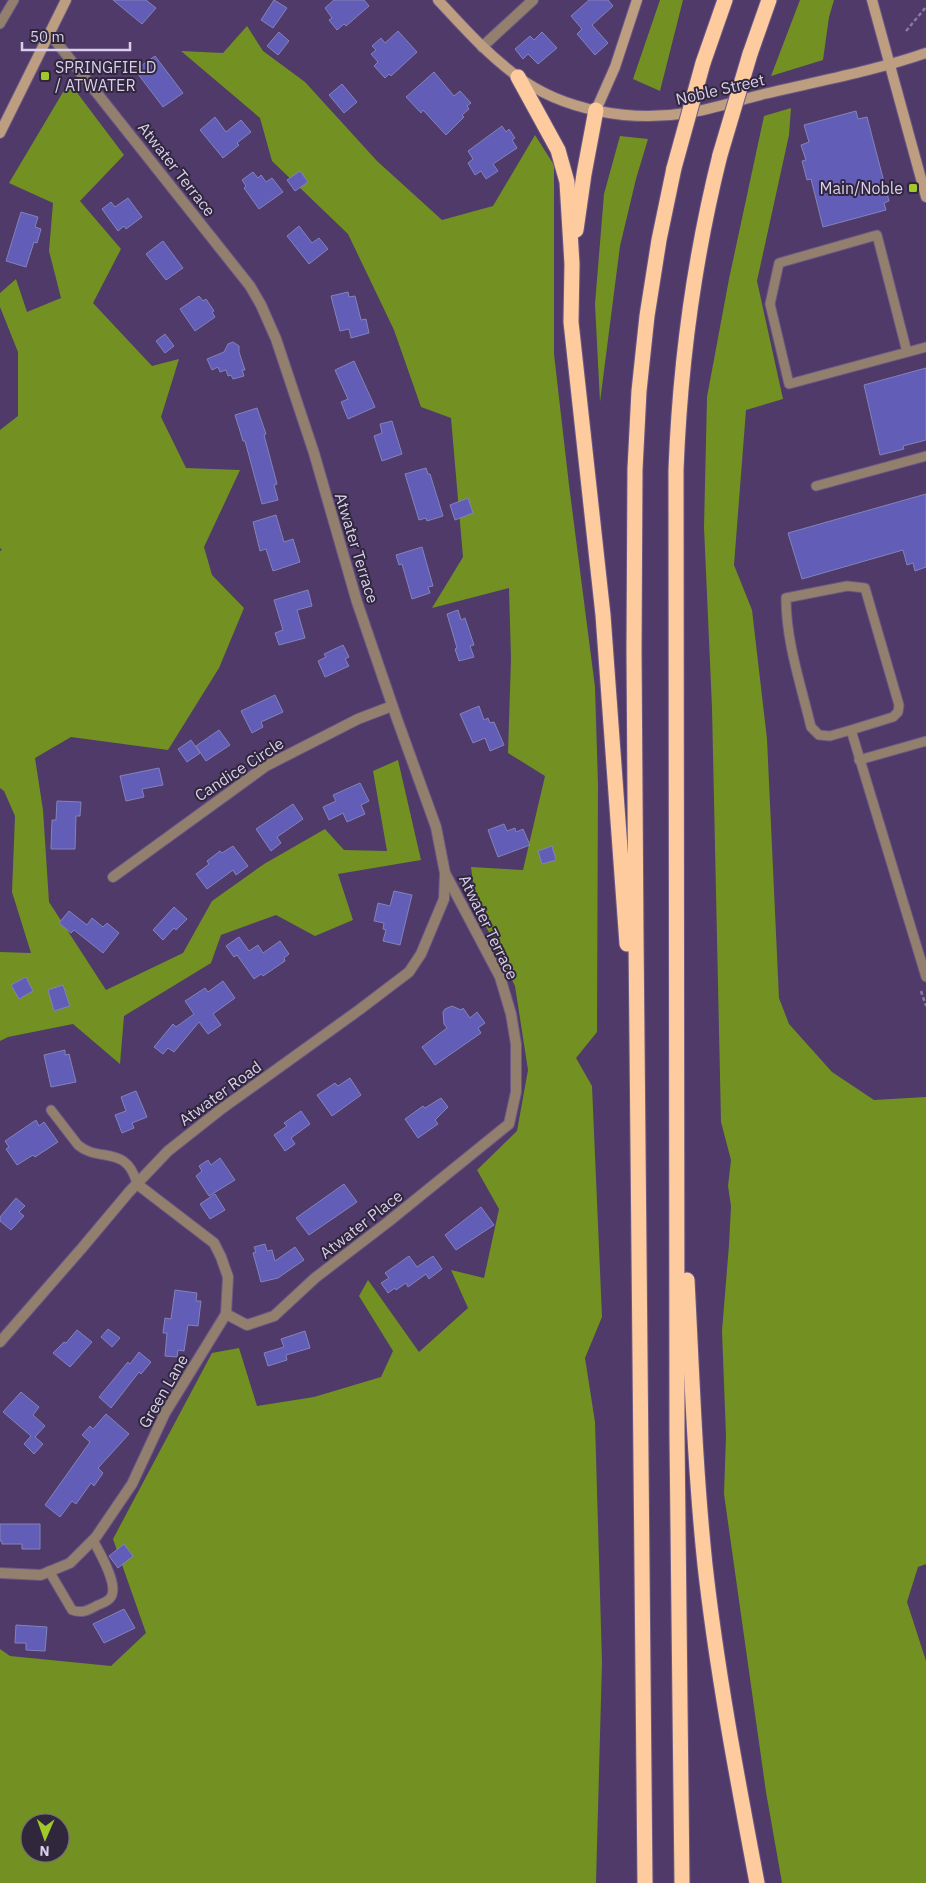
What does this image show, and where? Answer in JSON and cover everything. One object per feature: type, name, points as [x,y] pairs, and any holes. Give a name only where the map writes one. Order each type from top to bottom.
[{"type":"highway","points":[[645,1883],[634,660],[636,443],[650,291],[659,240],[674,168],[704,63],[725,0]]},
{"type":"highway","points":[[682,1883],[678,1470],[677,444],[681,384],[700,241],[720,155],[750,54],[769,0]]},
{"type":"highway","points":[[761,20],[773,0]]},
{"type":"highway","points":[[518,77],[558,150],[567,182],[572,264],[571,322],[604,634],[637,1091]]},
{"type":"highway","points":[[572,264],[584,174],[596,110]]},
{"type":"highway","points":[[678,1097],[695,1443],[704,1553],[723,1703],[757,1883]]},
{"type":"main road","points":[[0,133],[66,0]]},
{"type":"main road","name":"Noble Street","points":[[438,0],[482,47],[518,77],[552,96],[596,110],[636,116],[687,113],[717,107],[890,64],[926,53]]},
{"type":"main road","points":[[596,110],[615,67],[637,0]]},
{"type":"main road","points":[[872,0],[926,197]]},
{"type":"street","points":[[482,47],[533,0]]},
{"type":"street","name":"Atwater Terrace","points":[[50,34],[250,286],[261,305],[276,339],[314,453],[358,602],[392,706],[436,827],[445,873],[500,977],[511,1014],[516,1044],[516,1092],[509,1124]]},
{"type":"street","name":"Candice Circle","points":[[113,877],[266,766],[350,723],[392,706]]},
{"type":"street","name":"Atwater Road","points":[[0,1342],[168,1151],[220,1110],[409,972],[421,954],[444,899],[445,873]]},
{"type":"street","name":"Atwater Place","points":[[226,1314],[247,1325],[274,1316],[315,1278],[388,1222],[509,1124]]},
{"type":"street","name":"Green Lane","points":[[0,1573],[40,1575],[70,1563],[93,1540],[132,1484],[165,1413],[226,1314],[228,1277],[214,1243],[137,1184]]},
{"type":"lane","points":[[0,24],[14,0]]},
{"type":"lane","points":[[907,352],[877,235],[779,263],[770,304],[789,384],[926,347]]},
{"type":"lane","points":[[816,486],[926,456]]},
{"type":"lane","points":[[847,586],[866,588],[899,705],[898,712],[893,716],[851,730],[830,736],[819,735],[811,727],[789,635],[786,598],[847,586]]},
{"type":"lane","points":[[851,730],[926,977]]},
{"type":"lane","points":[[859,760],[926,741]]},
{"type":"lane","points":[[51,1110],[72,1140],[83,1149],[120,1158],[132,1168],[137,1184]]},
{"type":"lane","points":[[49,1571],[72,1610],[82,1612],[107,1601],[111,1596],[113,1585],[106,1565],[93,1540]]},
{"type":"path","points":[[906,31],[926,7]]},
{"type":"path","points":[[921,991],[926,1006]]},
{"type":"green space","points":[[660,0],[683,0],[660,91],[633,79]]},
{"type":"green space","points":[[800,0],[834,0],[829,17],[823,60],[771,76]]},
{"type":"green space","points":[[247,26],[263,51],[305,82],[377,161],[442,220],[493,206],[535,135],[554,165],[554,354],[595,687],[598,784],[597,1032],[576,1058],[592,1086],[602,1317],[585,1358],[595,1422],[602,1662],[596,1883],[0,1883],[0,1649],[10,1656],[111,1666],[146,1633],[113,1539],[212,1353],[239,1348],[257,1406],[314,1397],[381,1377],[393,1351],[359,1296],[368,1280],[419,1352],[468,1308],[451,1270],[484,1278],[499,1209],[477,1170],[517,1131],[528,1070],[515,986],[476,906],[471,867],[523,870],[545,776],[508,753],[511,659],[509,588],[432,608],[463,557],[451,418],[421,407],[394,330],[348,234],[272,161],[260,118],[181,51],[223,53]]},
{"type":"green space","points":[[69,82],[124,155],[80,201],[121,249],[93,303],[152,366],[179,359],[161,417],[186,468],[240,470],[204,547],[212,575],[244,608],[219,668],[168,750],[71,737],[35,758],[43,810],[49,902],[106,990],[183,953],[212,901],[264,864],[325,829],[344,850],[387,851],[373,771],[398,760],[421,860],[338,874],[353,920],[315,936],[276,915],[221,935],[211,963],[124,1016],[120,1064],[73,1024],[8,1037],[0,1041],[0,952],[31,953],[12,892],[15,816],[4,791],[0,788],[0,551],[2,550],[0,548],[0,430],[18,416],[18,352],[0,307],[0,293],[16,279],[27,312],[61,298],[49,251],[53,203],[9,183]]},
{"type":"green space","points":[[791,108],[789,135],[757,281],[783,399],[746,410],[734,565],[752,610],[767,739],[779,998],[789,1024],[832,1072],[874,1100],[926,1097],[926,1564],[918,1567],[907,1602],[926,1661],[926,1883],[782,1883],[766,1792],[724,1494],[726,1436],[722,1331],[729,1245],[731,1206],[728,1186],[731,1160],[721,1122],[712,708],[704,527],[707,397],[729,279],[764,116]]},
{"type":"green space","points":[[620,136],[648,139],[620,246],[600,402],[595,304],[604,194]]},
{"type":"building","points":[[113,0],[146,0],[156,8],[142,24]]},
{"type":"building","points":[[274,0],[287,8],[273,28],[261,20]]},
{"type":"building","points":[[334,0],[364,0],[369,6],[346,26],[344,24],[337,30],[329,20],[332,18],[325,8]]},
{"type":"building","points":[[589,0],[608,0],[613,6],[592,25],[608,43],[595,55],[577,34],[582,29],[571,16]]},
{"type":"building","points":[[398,31],[417,52],[391,76],[389,74],[385,78],[374,66],[378,62],[371,54],[376,50],[372,46],[381,38],[385,43]]},
{"type":"building","points":[[279,32],[289,41],[278,55],[267,46]]},
{"type":"building","points":[[542,32],[557,48],[538,64],[528,54],[523,59],[515,49],[530,36],[534,40]]},
{"type":"building","points":[[155,56],[183,93],[163,107],[135,70]]},
{"type":"building","points":[[434,72],[454,96],[460,91],[471,103],[467,106],[469,109],[462,115],[464,117],[446,135],[423,110],[421,113],[406,97]]},
{"type":"building","points":[[342,84],[357,102],[344,113],[329,95]]},
{"type":"building","points":[[856,111],[858,119],[867,117],[889,201],[884,203],[886,210],[823,227],[811,179],[807,180],[802,161],[806,160],[801,145],[809,142],[804,125]]},
{"type":"building","points":[[215,117],[226,132],[241,120],[251,132],[223,158],[200,130]]},
{"type":"building","points":[[502,126],[506,132],[509,129],[515,138],[512,140],[517,148],[493,164],[498,171],[486,179],[481,171],[475,175],[468,163],[473,159],[468,151]]},
{"type":"building","points":[[300,171],[308,182],[295,191],[287,180]]},
{"type":"building","points":[[253,172],[258,178],[261,175],[266,182],[272,178],[283,192],[259,209],[244,188],[246,186],[242,180]]},
{"type":"building","points":[[128,198],[142,217],[126,229],[124,226],[118,231],[102,209],[111,202],[115,207]]},
{"type":"building","points":[[21,212],[38,217],[35,227],[41,229],[37,243],[34,242],[26,267],[6,261]]},
{"type":"building","points":[[299,226],[312,243],[319,238],[328,249],[309,264],[287,236]]},
{"type":"building","points":[[163,241],[183,268],[166,280],[146,254]]},
{"type":"building","points":[[348,292],[349,297],[355,296],[361,320],[366,319],[369,333],[351,338],[349,329],[340,331],[331,296]]},
{"type":"building","points":[[199,296],[203,301],[206,299],[214,311],[212,312],[215,317],[195,331],[180,309]]},
{"type":"building","points":[[165,334],[174,346],[165,353],[156,341]]},
{"type":"building","points":[[233,342],[239,346],[245,370],[242,370],[244,376],[233,379],[231,375],[228,376],[226,370],[220,372],[218,367],[212,370],[207,359],[224,352],[228,344]]},
{"type":"building","points":[[354,361],[375,407],[348,419],[341,402],[348,399],[335,370]]},
{"type":"building","points":[[926,368],[926,440],[903,446],[904,449],[880,455],[864,385]]},
{"type":"building","points":[[257,408],[266,434],[264,435],[277,484],[274,485],[278,500],[262,504],[245,441],[243,441],[235,415]]},
{"type":"building","points":[[392,421],[402,454],[382,461],[374,436],[382,433],[380,424]]},
{"type":"building","points":[[426,468],[428,474],[430,474],[443,516],[427,521],[426,518],[419,520],[405,474]]},
{"type":"building","points":[[926,494],[926,567],[915,571],[913,563],[907,565],[903,550],[802,579],[788,533]]},
{"type":"building","points":[[468,498],[473,513],[455,520],[450,505]]},
{"type":"building","points":[[276,515],[284,542],[293,539],[300,562],[273,571],[266,549],[260,551],[253,522]]},
{"type":"building","points":[[422,547],[433,586],[428,587],[430,593],[412,599],[402,564],[399,565],[396,555]]},
{"type":"building","points":[[308,590],[312,606],[297,610],[305,638],[279,645],[275,633],[283,630],[274,600]]},
{"type":"building","points":[[458,610],[461,620],[465,618],[474,645],[470,646],[474,657],[459,661],[447,614]]},
{"type":"building","points":[[343,645],[349,657],[345,659],[349,666],[325,677],[318,661],[326,657],[324,654]]},
{"type":"building","points":[[275,695],[283,712],[261,722],[263,727],[252,733],[241,711]]},
{"type":"building","points":[[479,706],[484,720],[488,718],[490,723],[494,722],[504,745],[490,751],[485,738],[473,743],[460,714]]},
{"type":"building","points":[[219,730],[230,745],[206,761],[196,746]]},
{"type":"building","points":[[191,740],[200,753],[187,762],[178,749]]},
{"type":"building","points":[[159,768],[163,785],[142,789],[144,797],[126,801],[120,776]]},
{"type":"building","points":[[360,783],[369,801],[361,805],[365,814],[347,822],[343,813],[329,820],[323,807],[336,801],[333,795]]},
{"type":"building","points":[[57,801],[81,802],[80,816],[76,816],[75,849],[51,849],[52,820],[56,820]]},
{"type":"building","points":[[293,804],[303,819],[277,837],[281,843],[271,851],[256,829]]},
{"type":"building","points":[[504,824],[507,831],[515,828],[516,832],[523,829],[530,845],[498,857],[488,830]]},
{"type":"building","points":[[233,846],[248,866],[236,875],[233,870],[207,889],[196,874],[209,864],[207,861],[220,851],[222,853]]},
{"type":"building","points":[[552,846],[556,860],[542,864],[538,851]]},
{"type":"building","points":[[394,891],[412,895],[400,945],[383,941],[386,930],[383,929],[384,923],[374,921],[378,903],[390,906]]},
{"type":"building","points":[[174,907],[187,919],[176,930],[174,928],[163,940],[153,930]]},
{"type":"building","points":[[69,911],[87,925],[92,918],[103,927],[107,923],[119,933],[103,953],[74,930],[71,933],[59,923]]},
{"type":"building","points":[[239,937],[249,951],[258,945],[263,953],[280,941],[289,954],[284,958],[285,961],[263,976],[261,974],[254,979],[237,955],[234,957],[226,946]]},
{"type":"building","points":[[26,977],[33,991],[19,999],[11,985]]},
{"type":"building","points":[[223,981],[235,998],[213,1014],[221,1025],[208,1034],[199,1022],[174,1052],[168,1048],[163,1054],[154,1047],[173,1024],[176,1027],[194,1014],[185,1001],[205,988],[208,992]]},
{"type":"building","points":[[63,985],[70,1006],[54,1011],[48,990]]},
{"type":"building","points":[[452,1006],[461,1010],[463,1008],[470,1018],[477,1012],[485,1023],[478,1028],[481,1033],[435,1065],[422,1047],[447,1028],[444,1024],[443,1012]]},
{"type":"building","points":[[65,1050],[65,1055],[69,1054],[76,1082],[51,1087],[44,1055]]},
{"type":"building","points":[[350,1078],[361,1095],[332,1116],[317,1095],[335,1083],[338,1086]]},
{"type":"building","points":[[136,1091],[147,1117],[132,1123],[134,1128],[122,1133],[115,1115],[126,1111],[121,1097]]},
{"type":"building","points":[[441,1098],[448,1107],[435,1120],[438,1124],[418,1138],[405,1119],[423,1106],[425,1108]]},
{"type":"building","points":[[301,1111],[310,1124],[291,1138],[295,1144],[285,1151],[274,1135],[287,1126],[284,1123]]},
{"type":"building","points":[[36,1120],[39,1126],[44,1122],[58,1142],[35,1157],[33,1155],[17,1165],[6,1149],[9,1147],[5,1141]]},
{"type":"building","points":[[220,1158],[235,1180],[209,1196],[196,1176],[202,1171],[199,1166],[208,1160],[211,1165]]},
{"type":"building","points":[[344,1184],[357,1202],[309,1235],[296,1218]]},
{"type":"building","points":[[215,1194],[225,1210],[210,1219],[200,1204]]},
{"type":"building","points":[[16,1198],[25,1206],[19,1212],[24,1216],[11,1230],[0,1221],[0,1217]]},
{"type":"building","points":[[481,1207],[494,1225],[456,1250],[445,1235]]},
{"type":"building","points":[[265,1244],[267,1251],[272,1250],[275,1261],[295,1247],[304,1260],[278,1278],[261,1282],[253,1253],[256,1252],[254,1247]]},
{"type":"building","points":[[409,1256],[417,1267],[433,1256],[442,1269],[429,1279],[426,1274],[408,1287],[406,1283],[388,1293],[381,1283],[389,1278],[385,1273]]},
{"type":"building","points":[[175,1290],[197,1293],[196,1301],[201,1301],[198,1326],[188,1325],[184,1351],[178,1350],[177,1357],[165,1356],[167,1333],[163,1333],[165,1318],[171,1319]]},
{"type":"building","points":[[108,1329],[120,1338],[112,1347],[101,1337]]},
{"type":"building","points":[[77,1330],[92,1342],[70,1367],[53,1353],[64,1342],[66,1343]]},
{"type":"building","points":[[305,1331],[310,1348],[286,1355],[287,1360],[268,1366],[264,1353],[284,1347],[281,1339]]},
{"type":"building","points":[[139,1352],[151,1362],[141,1374],[139,1372],[111,1408],[99,1397],[128,1362],[130,1364]]},
{"type":"building","points":[[21,1392],[39,1407],[33,1415],[45,1426],[35,1437],[43,1444],[34,1454],[24,1444],[31,1436],[3,1412]]},
{"type":"building","points":[[106,1414],[129,1434],[98,1468],[103,1473],[94,1486],[91,1483],[76,1504],[72,1501],[60,1517],[45,1505],[90,1442],[82,1435],[90,1426],[93,1429]]},
{"type":"building","points":[[0,1524],[40,1524],[40,1549],[22,1549],[22,1544],[2,1544],[2,1541],[0,1541]]},
{"type":"building","points":[[124,1544],[133,1556],[118,1568],[109,1556]]},
{"type":"building","points":[[124,1609],[135,1628],[104,1643],[93,1624]]},
{"type":"building","points":[[16,1625],[47,1627],[45,1651],[26,1650],[26,1643],[15,1643]]},
{"type":"place","name":"SPRINGFIELD / ATWATER","points":[[45,76]]},
{"type":"place","name":"Main/Noble","points":[[913,188]]}]
